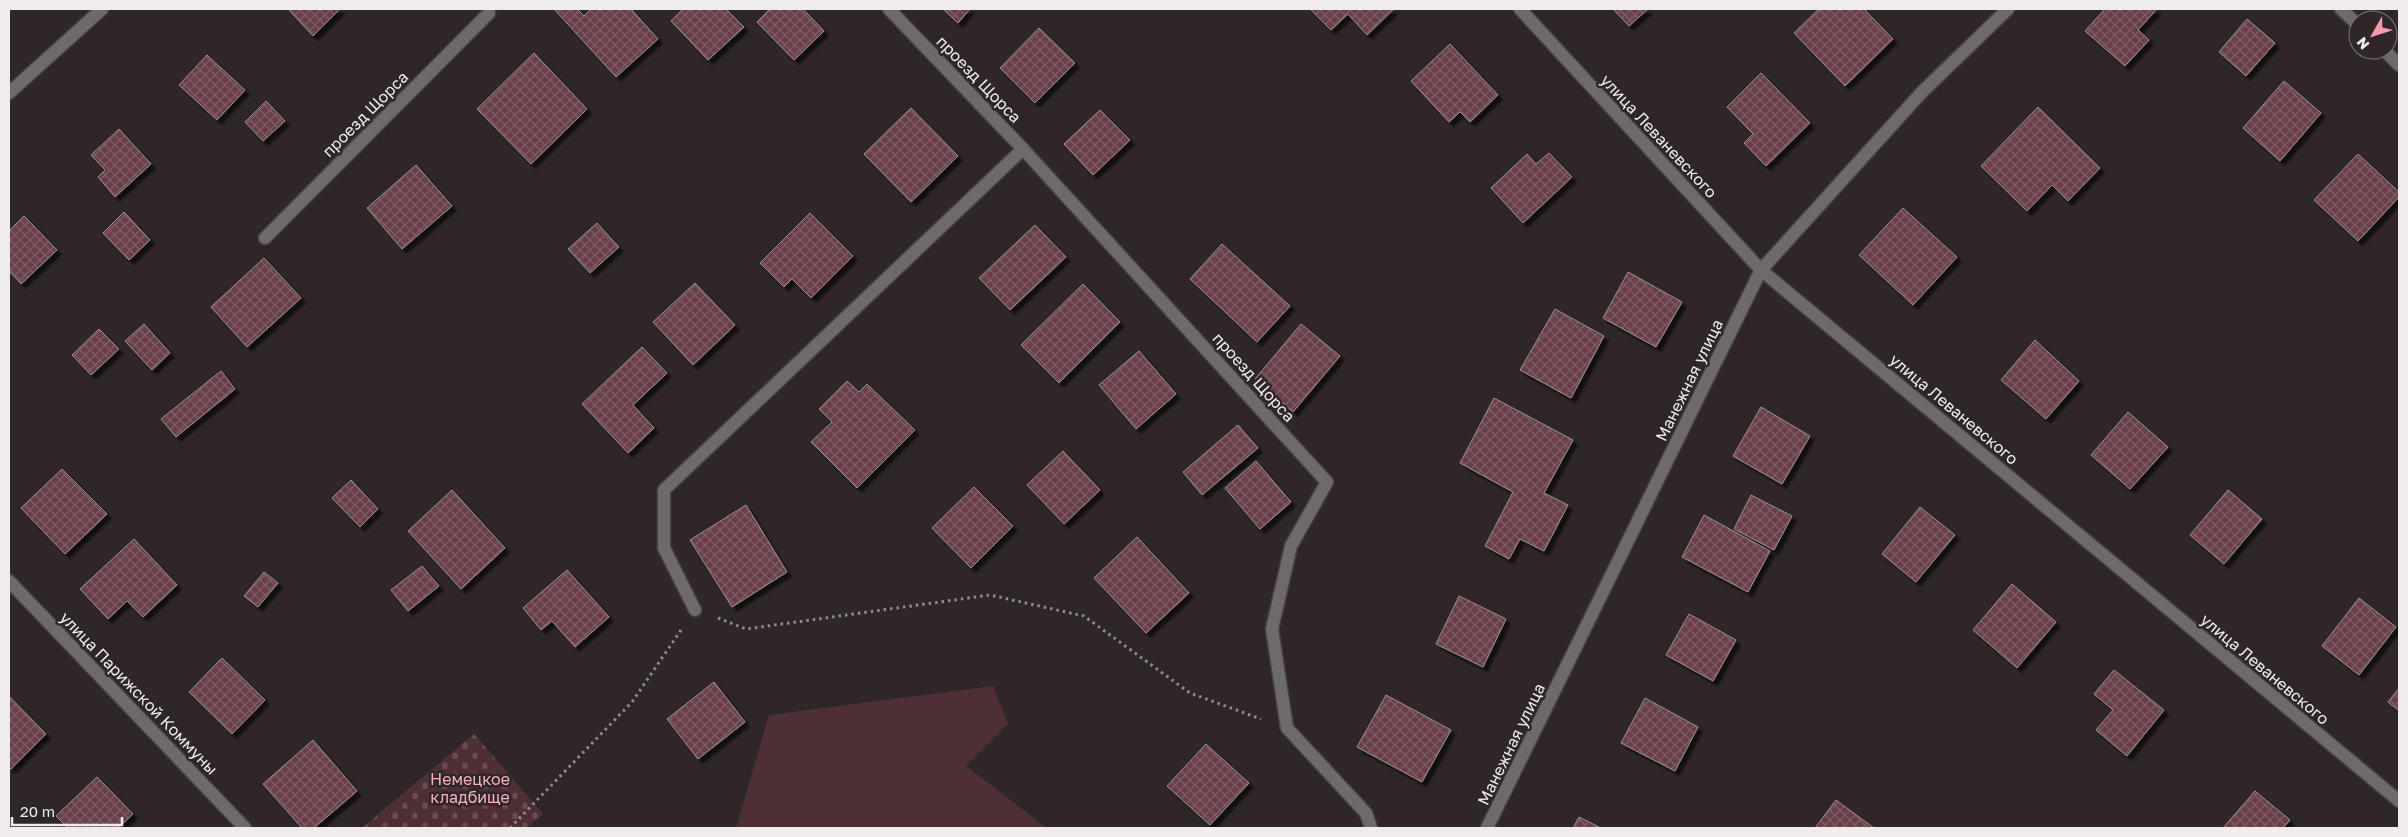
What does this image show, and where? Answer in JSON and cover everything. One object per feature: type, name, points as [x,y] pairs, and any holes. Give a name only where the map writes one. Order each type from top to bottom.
[{"type":"street","points":[[9,92],[102,9]]},
{"type":"street","name":"проезд Щорса","points":[[889,9],[1024,149],[1327,482],[1291,546],[1272,629],[1287,728]]},
{"type":"street","name":"улица Леваневского","points":[[1520,9],[1761,270],[2399,802]]},
{"type":"street","name":"Манежная улица","points":[[1487,828],[1761,270],[1922,92],[2008,9]]},
{"type":"street","name":"проезд Щорса","points":[[265,238],[490,10]]},
{"type":"street","points":[[695,610],[664,548],[664,490],[1024,149]]},
{"type":"street","name":"улица Парижской Коммуны","points":[[9,580],[245,828]]},
{"type":"street","points":[[1287,728],[1366,814],[1370,828]]},
{"type":"path","points":[[510,828],[632,702],[695,610],[746,629],[990,596],[1084,616],[1190,693],[1287,728]]},
{"type":"green space","points":[[993,686],[1008,724],[966,766],[1047,828],[736,828],[769,715]]},
{"type":"green space","name":"Немецкое кладбище","points":[[474,734],[543,814],[527,828],[362,828]]},
{"type":"building","points":[[288,9],[340,9],[313,36]]},
{"type":"building","points":[[554,9],[577,9],[584,16],[591,9],[631,9],[658,39],[616,77]]},
{"type":"building","points":[[683,9],[726,9],[744,27],[708,60],[671,21]]},
{"type":"building","points":[[770,9],[803,9],[824,31],[794,60],[757,22]]},
{"type":"building","points":[[943,9],[970,9],[958,23]]},
{"type":"building","points":[[1310,9],[1394,9],[1367,35],[1348,14],[1331,30]]},
{"type":"building","points":[[1613,9],[1648,9],[1629,26]]},
{"type":"building","points":[[1819,9],[1864,9],[1893,39],[1845,86],[1794,33]]},
{"type":"building","points":[[2105,9],[2157,9],[2138,30],[2149,40],[2125,66],[2085,31]]},
{"type":"building","points":[[2247,19],[2275,43],[2246,76],[2219,52]]},
{"type":"building","points":[[1039,28],[1075,63],[1035,103],[1000,68]]},
{"type":"building","points":[[1450,44],[1498,95],[1470,122],[1460,112],[1449,122],[1411,81]]},
{"type":"building","points":[[534,53],[587,109],[531,164],[477,109]]},
{"type":"building","points":[[207,55],[245,90],[217,120],[179,85]]},
{"type":"building","points":[[1761,73],[1810,123],[1766,166],[1744,143],[1753,134],[1727,107]]},
{"type":"building","points":[[2284,81],[2321,113],[2280,161],[2243,128]]},
{"type":"building","points":[[266,101],[285,121],[263,141],[245,122]]},
{"type":"building","points":[[2038,107],[2100,168],[2068,201],[2052,185],[2027,211],[1981,166]]},
{"type":"building","points":[[911,108],[958,156],[911,202],[864,154]]},
{"type":"building","points":[[1100,110],[1130,140],[1093,175],[1064,144]]},
{"type":"building","points":[[119,129],[151,164],[115,197],[98,177],[105,170],[91,155]]},
{"type":"building","points":[[1549,153],[1572,177],[1523,223],[1491,188],[1527,154],[1536,164]]},
{"type":"building","points":[[2358,154],[2399,192],[2399,197],[2358,241],[2314,200]]},
{"type":"building","points":[[416,165],[452,206],[402,249],[367,208]]},
{"type":"building","points":[[1903,208],[1957,257],[1913,305],[1859,255]]},
{"type":"building","points":[[124,212],[150,240],[129,260],[103,233]]},
{"type":"building","points":[[810,213],[853,256],[811,298],[792,279],[784,287],[760,263]]},
{"type":"building","points":[[24,216],[57,250],[21,284],[9,271],[9,231]]},
{"type":"building","points":[[597,223],[619,247],[590,273],[568,249]]},
{"type":"building","points":[[1035,225],[1066,257],[1010,310],[979,278]]},
{"type":"building","points":[[1222,244],[1290,306],[1257,342],[1190,279]]},
{"type":"building","points":[[264,258],[301,298],[247,347],[211,307]]},
{"type":"building","points":[[1628,272],[1682,302],[1656,347],[1603,318]]},
{"type":"building","points":[[695,283],[735,325],[693,365],[653,322]]},
{"type":"building","points":[[1083,284],[1120,322],[1059,383],[1021,345]]},
{"type":"building","points":[[1555,309],[1604,336],[1571,398],[1520,370]]},
{"type":"building","points":[[144,324],[170,353],[152,370],[125,341]]},
{"type":"building","points":[[1301,324],[1340,356],[1293,412],[1255,379]]},
{"type":"building","points":[[99,329],[119,349],[91,375],[72,355]]},
{"type":"building","points":[[2035,340],[2079,381],[2046,419],[2001,380]]},
{"type":"building","points":[[642,347],[667,373],[633,405],[654,428],[628,453],[582,404]]},
{"type":"building","points":[[1139,351],[1176,394],[1136,429],[1099,385]]},
{"type":"building","points":[[221,371],[235,389],[176,437],[161,419]]},
{"type":"building","points":[[847,381],[859,392],[867,384],[915,430],[857,488],[811,442],[832,422],[819,409]]},
{"type":"building","points":[[1494,398],[1573,440],[1544,493],[1568,505],[1544,551],[1520,539],[1509,559],[1485,546],[1513,492],[1460,463]]},
{"type":"building","points":[[1761,407],[1810,436],[1782,484],[1733,456]]},
{"type":"building","points":[[2128,412],[2168,447],[2130,489],[2091,455]]},
{"type":"building","points":[[1238,425],[1258,448],[1202,495],[1183,472]]},
{"type":"building","points":[[1063,451],[1100,490],[1064,524],[1027,485]]},
{"type":"building","points":[[1256,461],[1291,502],[1260,529],[1225,488]]},
{"type":"building","points":[[62,469],[107,514],[65,554],[21,508]]},
{"type":"building","points":[[351,480],[378,509],[360,527],[332,498]]},
{"type":"building","points":[[974,487],[1013,526],[971,568],[932,528]]},
{"type":"building","points":[[452,490],[505,548],[461,589],[408,531]]},
{"type":"building","points":[[2228,490],[2262,519],[2224,564],[2190,535]]},
{"type":"building","points":[[1751,495],[1792,516],[1774,550],[1734,529]]},
{"type":"building","points":[[746,505],[787,572],[732,607],[690,540]]},
{"type":"building","points":[[1920,507],[1955,535],[1916,582],[1882,554]]},
{"type":"building","points":[[1704,515],[1770,551],[1748,592],[1682,557]]},
{"type":"building","points":[[1137,537],[1189,593],[1146,633],[1094,578]]},
{"type":"building","points":[[134,539],[177,585],[143,617],[127,601],[108,619],[80,589]]},
{"type":"building","points":[[422,566],[439,586],[408,611],[391,590]]},
{"type":"building","points":[[567,570],[609,617],[575,647],[552,621],[541,630],[523,608]]},
{"type":"building","points":[[264,572],[278,583],[258,607],[244,596]]},
{"type":"building","points":[[2012,584],[2056,622],[2017,668],[1973,630]]},
{"type":"building","points":[[1459,596],[1506,619],[1483,667],[1436,644]]},
{"type":"building","points":[[2359,598],[2396,627],[2359,675],[2322,646]]},
{"type":"building","points":[[1689,614],[1736,640],[1713,681],[1666,655]]},
{"type":"building","points":[[222,658],[265,700],[232,734],[189,692]]},
{"type":"building","points":[[2114,670],[2164,710],[2127,756],[2096,730],[2113,710],[2094,694]]},
{"type":"building","points":[[714,682],[745,722],[698,759],[667,719]]},
{"type":"building","points":[[2399,688],[2399,711],[2388,702]]},
{"type":"building","points":[[1386,695],[1451,730],[1422,782],[1357,747]]},
{"type":"building","points":[[9,696],[46,734],[11,769],[9,767]]},
{"type":"building","points":[[1645,698],[1698,727],[1675,771],[1621,743]]},
{"type":"building","points":[[313,740],[357,791],[314,828],[302,828],[263,784]]},
{"type":"building","points":[[1206,744],[1249,783],[1210,825],[1167,786]]},
{"type":"building","points":[[97,777],[133,814],[118,828],[68,828],[56,816]]},
{"type":"building","points":[[2255,791],[2290,820],[2283,828],[2223,828]]},
{"type":"building","points":[[1836,800],[1874,828],[1815,828]]},
{"type":"building","points":[[1579,817],[1601,828],[1573,828]]}]
